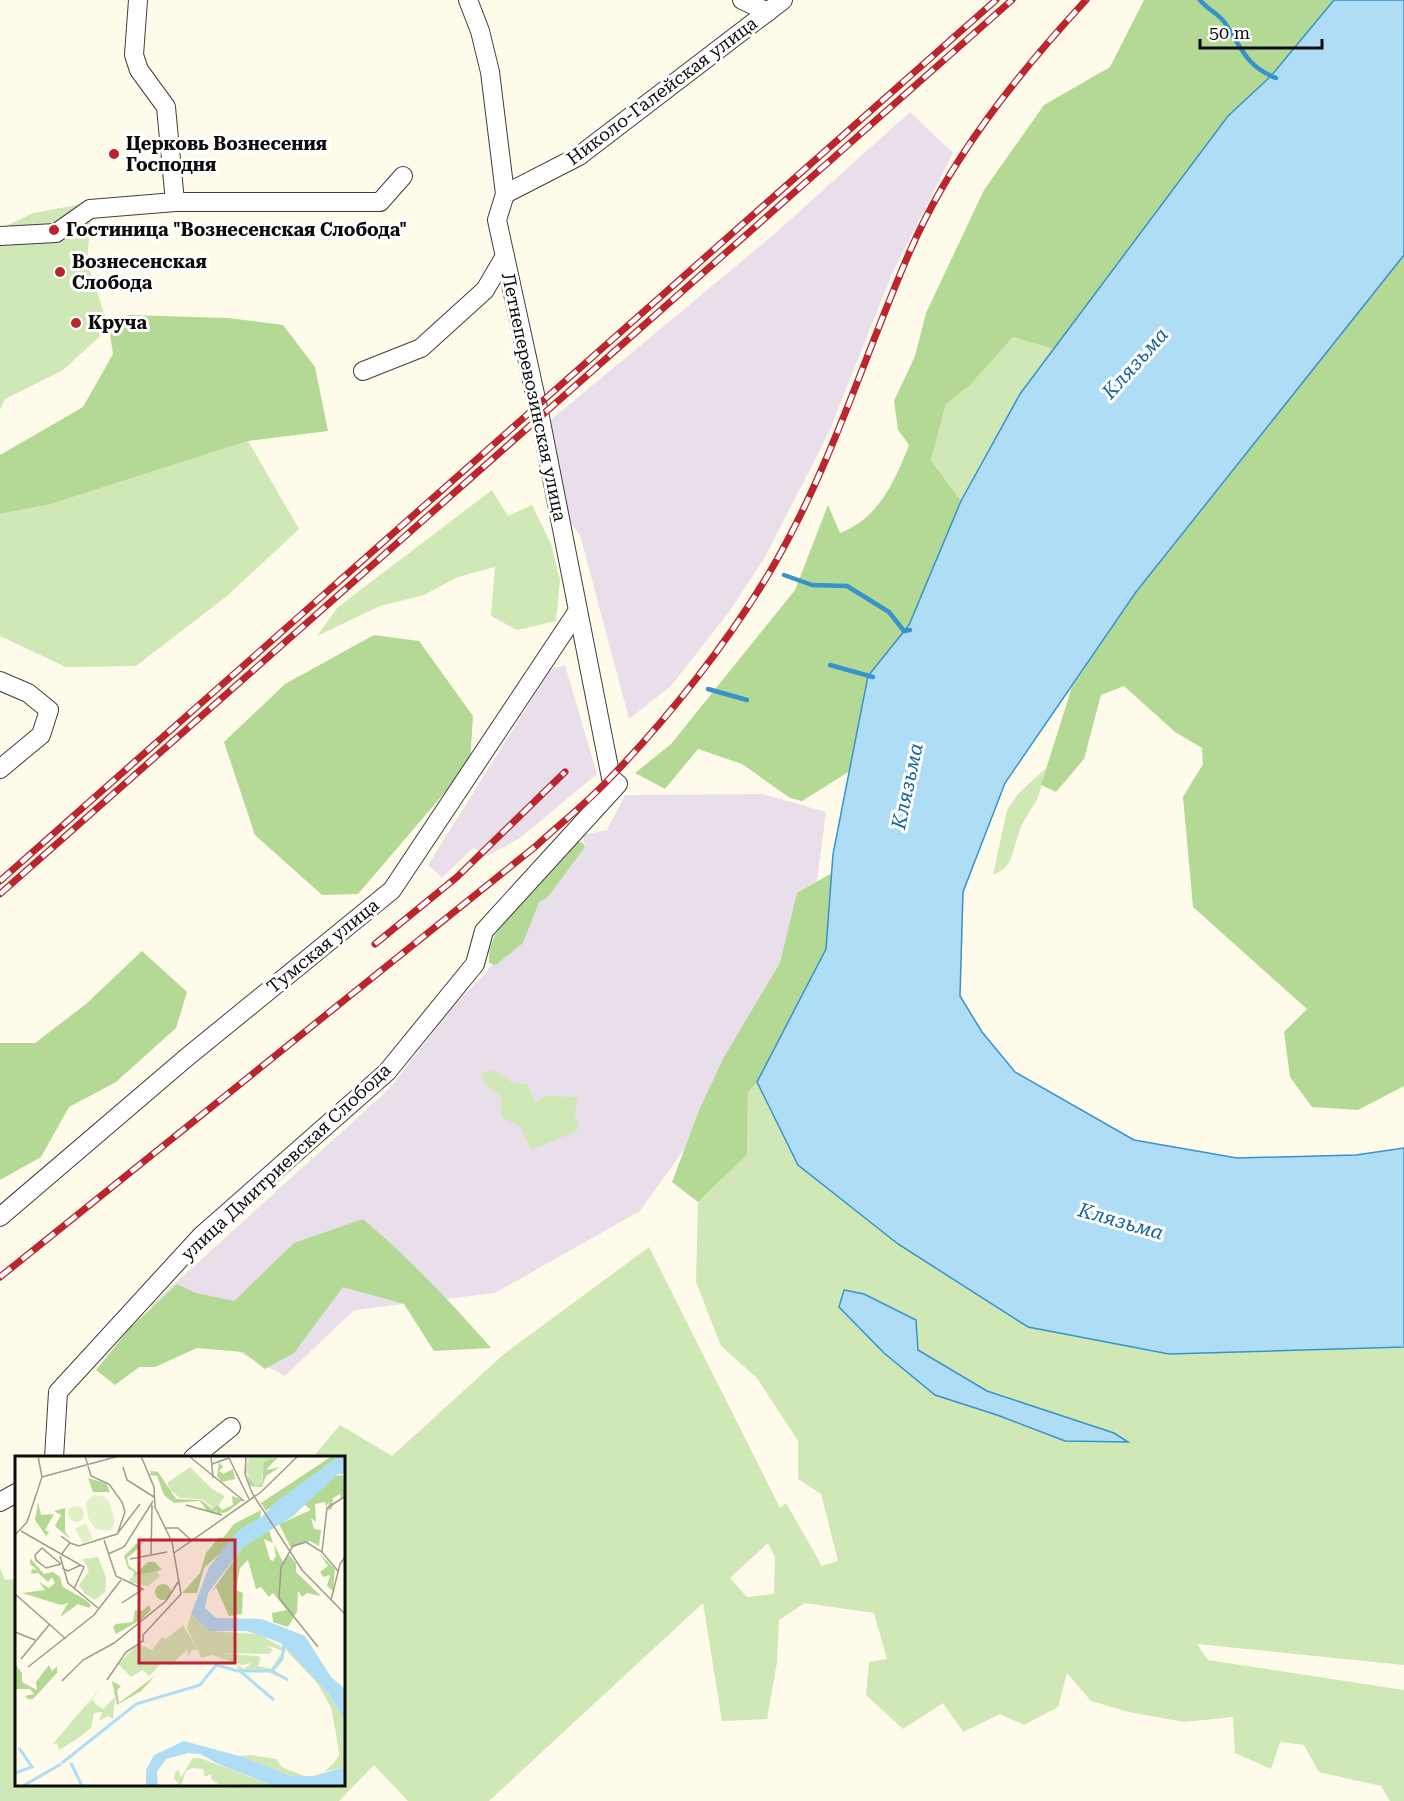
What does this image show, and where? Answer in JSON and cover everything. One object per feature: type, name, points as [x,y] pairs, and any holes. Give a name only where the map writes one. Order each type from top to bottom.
[{"type":"street","points":[[138,0],[134,55],[139,70],[166,107],[175,202]]},
{"type":"street","name":"Летнеперевозинская улица","points":[[468,0],[480,31],[490,72],[505,194],[497,220],[540,417],[611,778],[618,784],[613,792]]},
{"type":"street","points":[[742,0],[768,12]]},
{"type":"street","name":"Николо-Галейская улица","points":[[505,194],[579,156],[783,0]]},
{"type":"street","points":[[0,236],[56,233],[90,209],[175,202],[380,202],[403,176]]},
{"type":"street","points":[[363,372],[421,348],[485,290],[505,256]]},
{"type":"street","name":"Тумская улица","points":[[0,1217],[186,1058],[392,890],[577,612]]},
{"type":"street","points":[[0,681],[28,693],[50,710],[41,735],[0,769]]},
{"type":"street","name":"улица Дмитриевская Слобода","points":[[54,1456],[58,1392],[201,1236],[387,1072],[475,964],[484,931],[613,792]]},
{"type":"street","points":[[195,1456],[231,1427]]},
{"type":"street","points":[[0,1502],[15,1494]]},
{"type":"shaded area","points":[[910,112],[953,153],[892,274],[829,432],[765,557],[729,612],[671,686],[629,719],[580,535],[567,518],[547,423],[772,236]]},
{"type":"shaded area","points":[[565,665],[597,774],[520,838],[485,857],[474,847],[442,878],[428,865],[551,669]]},
{"type":"shaded area","points":[[763,794],[826,812],[809,942],[735,1078],[640,1211],[495,1293],[354,1310],[285,1376],[150,1306],[389,1089],[455,1004],[485,974],[568,858],[585,847],[583,835],[607,830],[625,795]]},
{"type":"green space","points":[[1144,0],[1334,0],[1271,76],[1228,116],[1054,349],[1013,337],[970,385],[946,404],[931,460],[961,501],[909,625],[868,676],[850,771],[802,801],[790,798],[742,764],[698,749],[665,789],[635,773],[671,744],[795,590],[828,505],[840,533],[865,518],[884,497],[909,445],[898,430],[894,401],[915,356],[926,313],[984,190],[1044,105],[1110,67]]},
{"type":"green space","points":[[88,203],[91,216],[87,262],[109,328],[63,370],[5,399],[0,410],[0,229],[33,213]]},
{"type":"green space","points":[[1404,255],[1404,1086],[1358,1110],[1312,1107],[1290,1077],[1284,1032],[1307,1009],[1193,907],[1183,797],[1203,764],[1202,748],[1175,732],[1124,686],[1101,695],[1084,759],[1056,792],[1041,785],[1072,687],[1136,593]]},
{"type":"green space","points":[[128,315],[228,318],[283,325],[315,367],[328,431],[248,441],[51,504],[0,514],[0,455],[83,407],[113,354],[109,328]]},
{"type":"green space","points":[[1013,337],[1054,349],[1020,394],[961,501],[931,460],[946,404],[970,385]]},
{"type":"green space","points":[[248,441],[299,529],[227,596],[136,666],[66,667],[0,636],[0,514],[51,504]]},
{"type":"green space","points":[[492,490],[508,516],[532,505],[551,544],[560,580],[556,621],[517,630],[491,616],[495,567],[458,577],[424,595],[380,606],[317,636],[338,607]]},
{"type":"green space","points":[[374,635],[419,641],[473,716],[470,763],[358,894],[322,895],[255,835],[224,742],[285,684]]},
{"type":"green space","points":[[1046,768],[1038,798],[1021,826],[1010,861],[1004,869],[993,875],[1007,810],[1018,794]]},
{"type":"green space","points":[[572,840],[583,843],[585,847],[547,898],[539,902],[523,943],[496,965],[489,963],[492,942],[503,923],[534,891],[537,883]]},
{"type":"green space","points":[[832,873],[826,949],[757,1082],[748,1093],[747,1155],[698,1202],[672,1182],[700,1108],[724,1057],[780,963],[797,893]]},
{"type":"green space","points":[[142,951],[187,992],[176,1028],[116,1082],[69,1107],[41,1157],[0,1180],[0,1043],[35,1043],[86,1004]]},
{"type":"green space","points":[[495,1071],[513,1083],[527,1084],[536,1103],[544,1096],[578,1097],[574,1119],[579,1123],[577,1131],[531,1150],[521,1127],[501,1117],[501,1097],[485,1084],[481,1072]]},
{"type":"green space","points":[[757,1082],[773,1116],[1169,1354],[1404,1347],[1404,1665],[1197,1644],[1208,1660],[1404,1690],[1404,1801],[1390,1801],[1381,1786],[1319,1772],[1304,1745],[1280,1742],[1271,1769],[1235,1753],[1233,1717],[1184,1722],[1129,1712],[1091,1701],[1067,1673],[1058,1707],[1024,1725],[1000,1714],[963,1732],[943,1703],[903,1729],[866,1695],[869,1662],[887,1659],[874,1613],[805,1603],[779,1620],[777,1662],[767,1719],[722,1721],[703,1603],[489,1801],[408,1801],[374,1765],[339,1801],[0,1801],[0,1568],[5,1580],[15,1579],[15,1786],[345,1786],[345,1456],[314,1456],[340,1425],[392,1456],[504,1354],[649,1247],[780,1508],[786,1503],[822,1566],[838,1561],[821,1494],[798,1479],[798,1441],[757,1378],[721,1346],[696,1282],[698,1202],[747,1155],[748,1093]],"holes":[[[768,1543],[775,1557],[774,1594],[747,1597],[730,1578]]]},
{"type":"green space","points":[[363,1219],[430,1281],[491,1348],[434,1351],[404,1304],[343,1287],[294,1353],[265,1369],[243,1352],[197,1348],[155,1367],[139,1367],[115,1385],[96,1370],[130,1328],[177,1284],[196,1293],[234,1301],[294,1243]]},
{"type":"water","name":"Клязьма","points":[[1334,0],[1404,0],[1404,255],[1136,592],[1005,783],[963,892],[960,996],[982,1032],[1015,1072],[1134,1140],[1237,1158],[1356,1155],[1404,1148],[1404,1347],[1169,1354],[1028,1327],[898,1244],[798,1165],[757,1082],[826,949],[833,854],[868,676],[909,625],[961,501],[1020,394],[1228,116],[1271,76]]},
{"type":"water","points":[[844,1290],[864,1294],[916,1320],[918,1350],[987,1391],[1114,1433],[1128,1442],[1065,1441],[997,1415],[935,1395],[884,1353],[839,1307]]},
{"type":"waterway","points":[[1200,0],[1222,20],[1250,61],[1257,68],[1276,78]]},
{"type":"waterway","points":[[784,575],[812,585],[847,586],[889,612],[904,631],[910,630]]},
{"type":"waterway","points":[[830,665],[873,677]]},
{"type":"waterway","points":[[708,689],[747,700]]},
{"type":"railway","points":[[0,881],[996,0]]},
{"type":"railway","points":[[0,894],[1012,0]]},
{"type":"railway","points":[[0,1277],[536,846],[584,804],[654,730],[734,628],[790,536],[827,456],[910,251],[945,183],[987,118],[1086,0]]},
{"type":"railway","points":[[375,944],[457,877],[565,772]]},
{"type":"place","name":"Церковь Вознесения Господня","points":[[114,154]]},
{"type":"place","name":"Гостиница \"Вознесенская Слобода\"","points":[[54,230]]},
{"type":"place","name":"Вознесенская Слобода","points":[[60,272]]},
{"type":"place","name":"Круча","points":[[76,323]]}]
